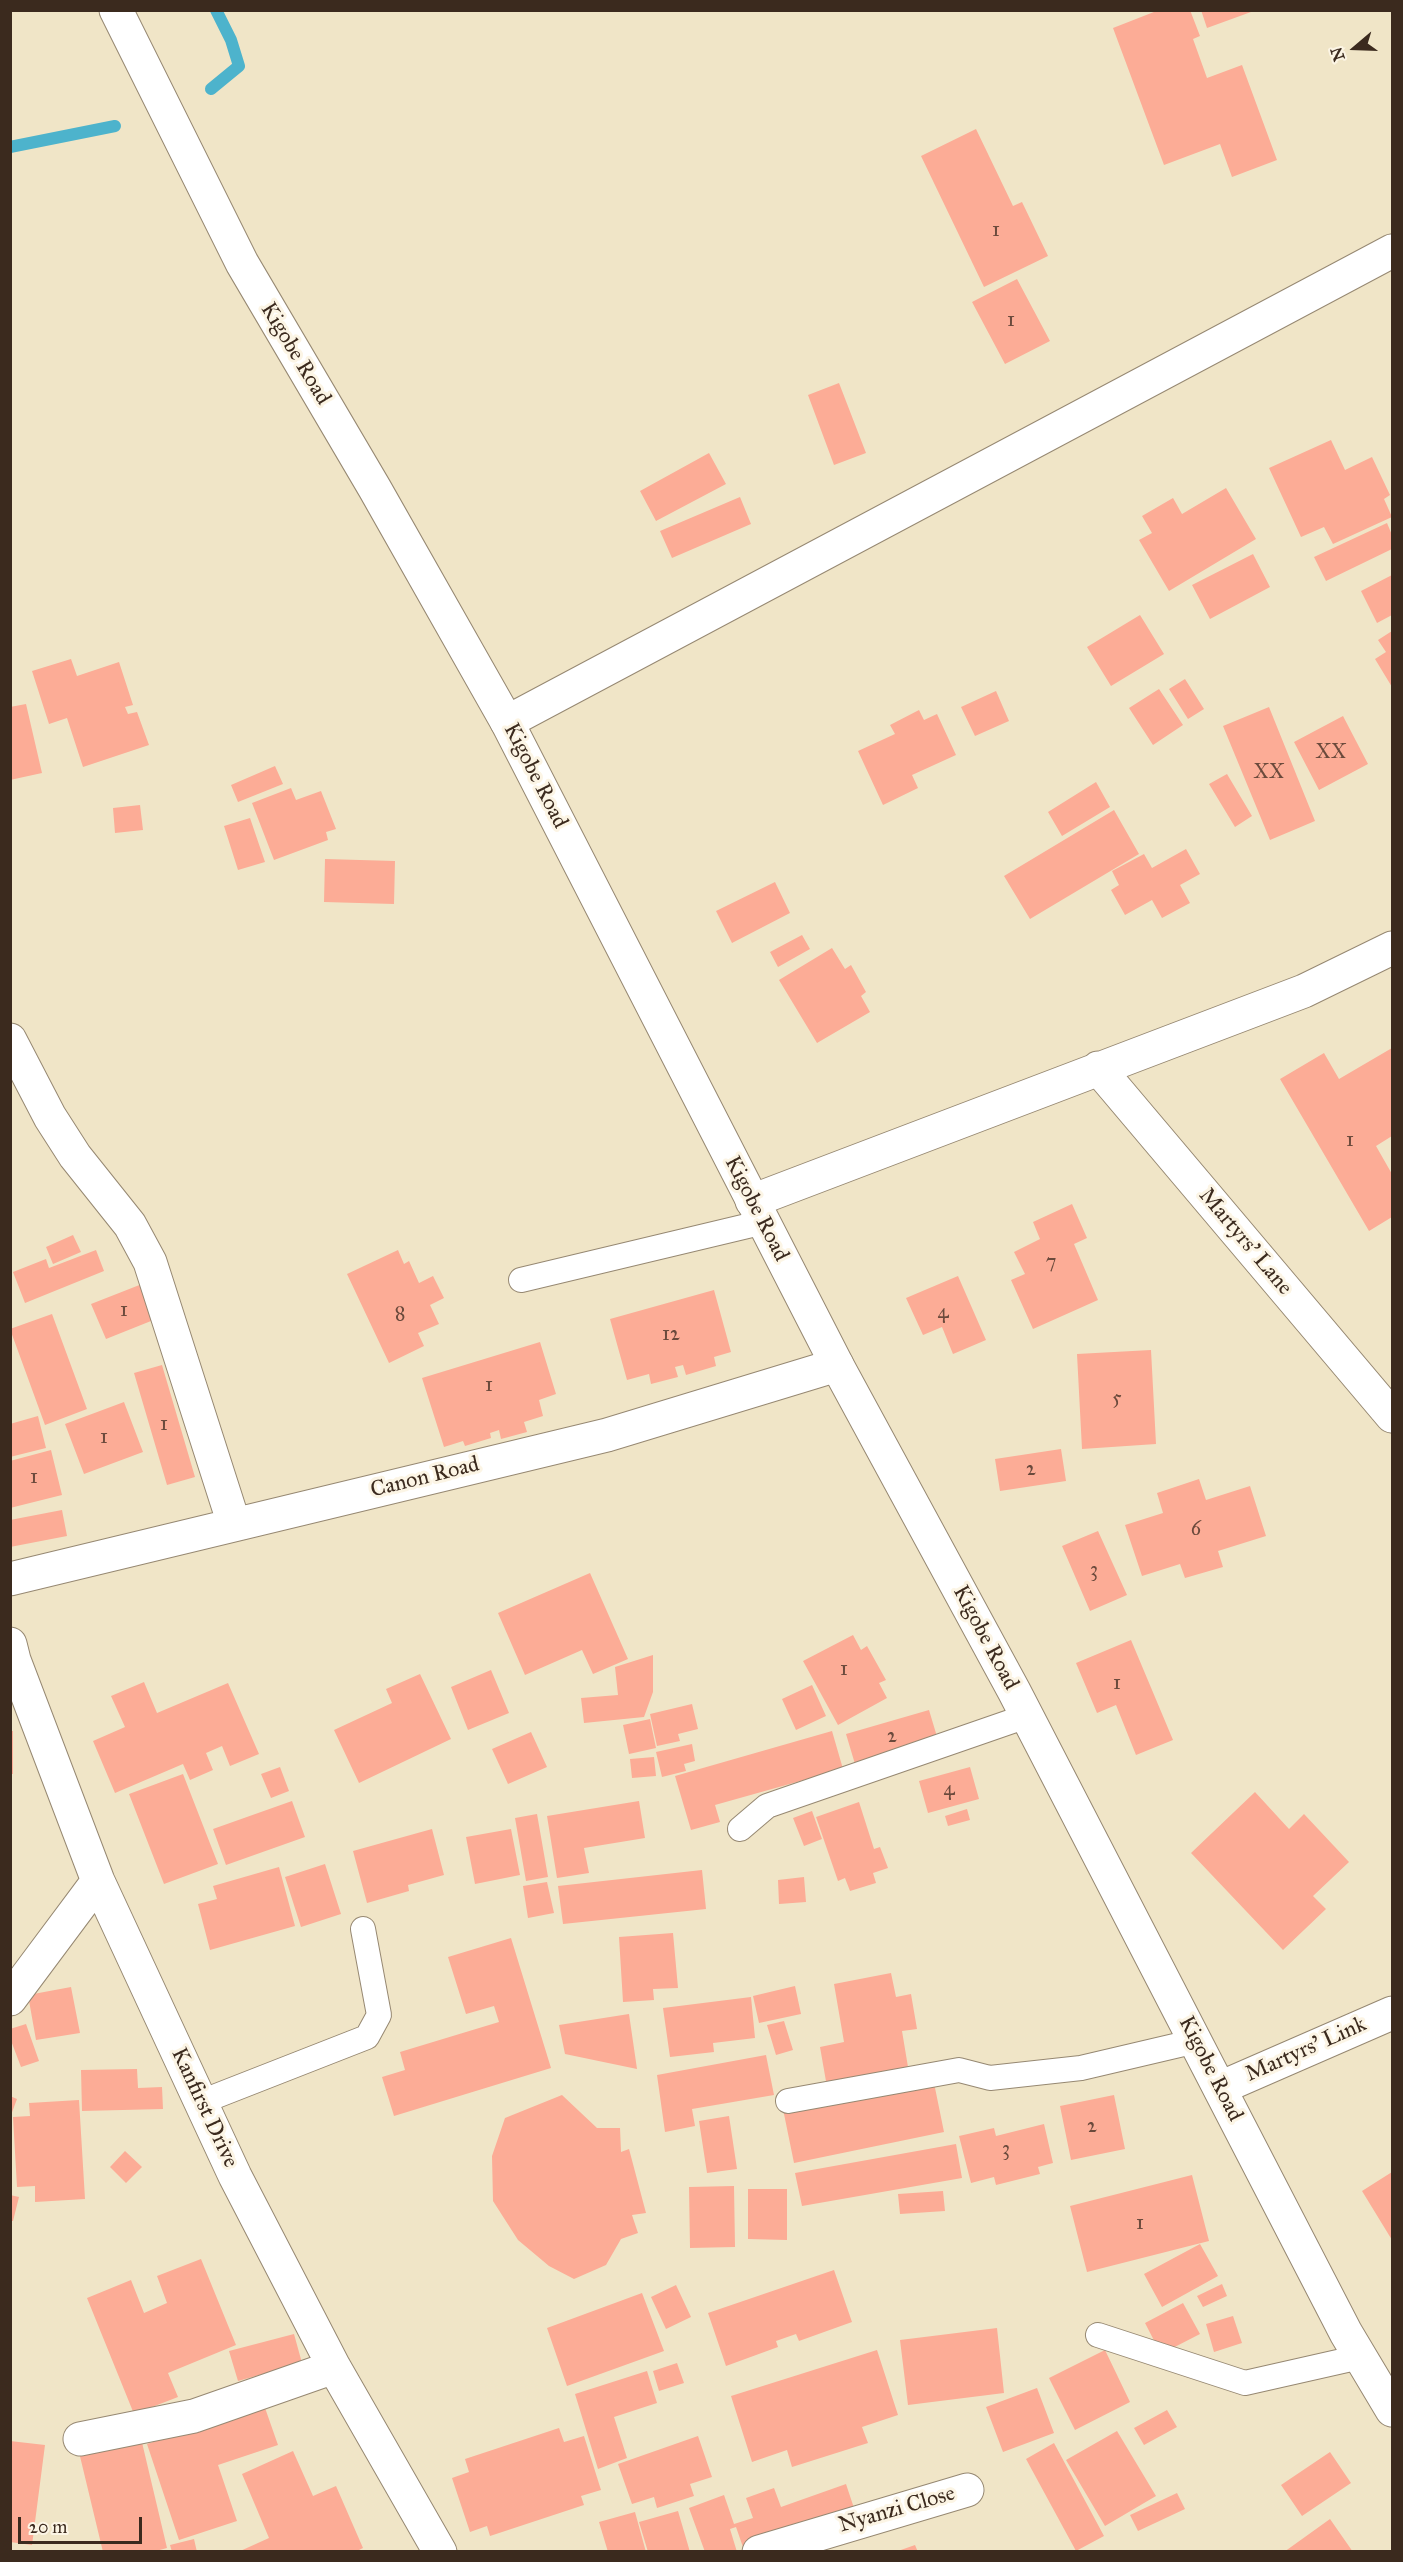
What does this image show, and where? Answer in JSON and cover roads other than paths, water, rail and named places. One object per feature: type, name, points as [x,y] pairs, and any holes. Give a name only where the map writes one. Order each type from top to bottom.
[{"type":"street","name":"Kigobe Road","points":[[116,10],[242,263],[375,489],[507,722],[837,1365],[1027,1716],[1360,2357],[1392,2410]]},
{"type":"street","points":[[507,722],[1392,252]]},
{"type":"street","points":[[758,1211],[1098,1068],[1304,991],[1392,948]]},
{"type":"street","points":[[10,1040],[50,1117],[75,1156],[130,1225],[150,1262],[234,1524]]},
{"type":"street","name":"Martyrs' Lane","points":[[1098,1068],[1392,1416]]},
{"type":"street","name":"Canon Road","points":[[10,1579],[608,1435],[837,1365]]},
{"type":"street","name":"Kanfirst Drive","points":[[10,1644],[14,1660],[98,1881],[235,2176],[334,2367],[440,2552]]},
{"type":"street","points":[[10,1999],[98,1881]]},
{"type":"street","name":"Martyrs' Link","points":[[1220,2088],[1392,2013]]},
{"type":"street","points":[[80,2439],[194,2416],[334,2367]]},
{"type":"street","name":"Nyanzi Close","points":[[759,2552],[967,2490]]},
{"type":"lane","points":[[521,1280],[758,1211]]},
{"type":"lane","points":[[740,1829],[767,1806],[1027,1716]]},
{"type":"lane","points":[[201,2102],[367,2037],[379,2015],[363,1929]]},
{"type":"lane","points":[[788,2101],[959,2070],[990,2078],[1081,2068],[1196,2041]]},
{"type":"lane","points":[[1098,2334],[1245,2383],[1360,2357]]},
{"type":"waterway","points":[[211,89],[239,66],[231,40],[216,10]]},
{"type":"waterway","points":[[10,147],[115,126]]}]
